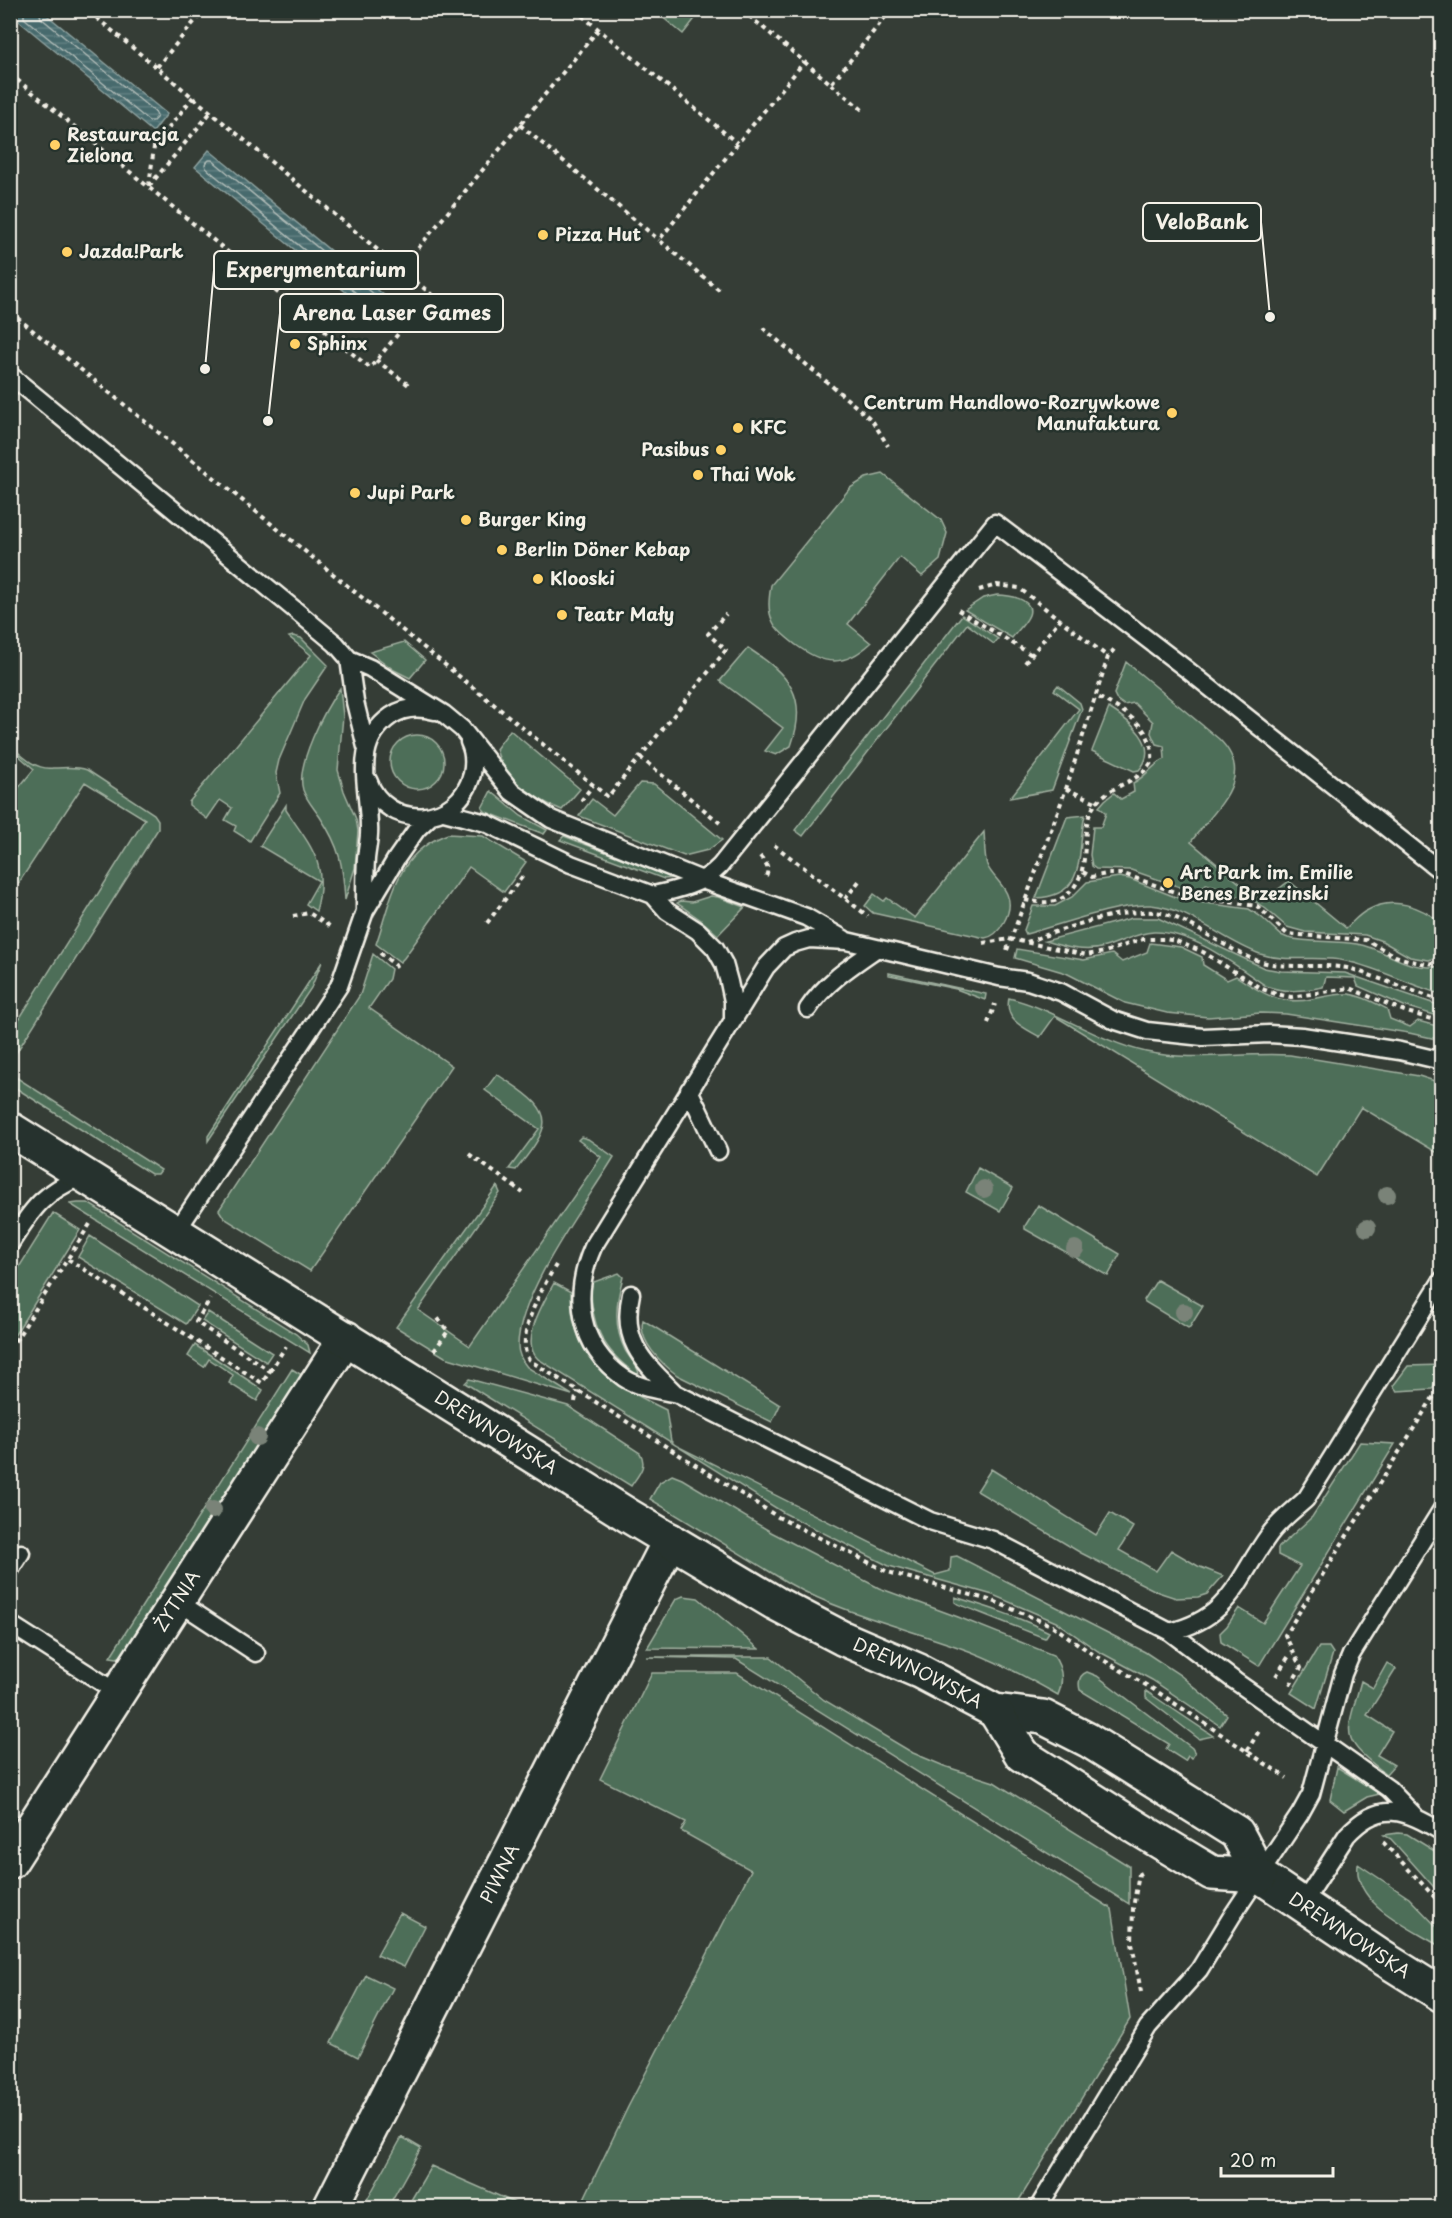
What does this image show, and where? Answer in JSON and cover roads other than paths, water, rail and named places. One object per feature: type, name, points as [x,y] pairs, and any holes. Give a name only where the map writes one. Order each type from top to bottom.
[{"type":"main road","name":"DREWNOWSKA","points":[[10,1129],[670,1540],[804,1618],[842,1638],[919,1671],[995,1711],[1043,1717],[1088,1740],[1237,1833],[1260,1876],[1442,1995]]},
{"type":"main road","name":"ŻYTNIA","points":[[10,1862],[346,1338]]},
{"type":"main road","name":"PIWNA","points":[[330,2208],[670,1540]]},
{"type":"main road","name":"DREWNOWSKA","points":[[995,1711],[1022,1755],[1129,1822],[1212,1873],[1260,1876]]},
{"type":"lane","points":[[10,375],[319,630],[349,659],[370,668],[444,714],[462,729],[512,792],[550,819],[702,880],[806,917],[847,941]]},
{"type":"lane","points":[[653,895],[711,875],[742,841],[994,523],[1130,626],[1442,872]]},
{"type":"lane","points":[[349,659],[355,702],[366,747],[365,770],[369,829],[365,870],[365,911]]},
{"type":"lane","points":[[366,747],[378,725],[398,712],[421,707],[444,714]]},
{"type":"lane","points":[[176,1232],[339,986],[365,911],[396,859],[417,829],[459,800],[470,784],[474,765],[471,746],[462,729]]},
{"type":"lane","points":[[365,770],[372,790],[385,806],[404,815],[424,817],[438,813],[486,823],[571,864],[653,895],[667,911],[698,931],[715,948],[724,964],[729,982],[733,1001],[733,1020]]},
{"type":"lane","points":[[1442,1061],[1390,1049],[1302,1036],[1269,1034],[1203,1037],[1147,1031],[1113,1020],[1060,992],[1028,981],[999,977],[847,941],[809,939],[784,948],[766,967],[593,1247],[583,1273],[580,1293],[587,1332],[594,1346],[624,1378],[639,1385],[677,1394],[930,1521],[993,1540],[1170,1632],[1274,1709],[1389,1789],[1416,1816],[1442,1832]]},
{"type":"lane","points":[[808,1009],[833,980],[876,949]]},
{"type":"lane","points":[[689,1090],[718,1151]]},
{"type":"lane","points":[[10,1244],[26,1219],[45,1196],[61,1185],[85,1175]]},
{"type":"lane","points":[[1170,1632],[1198,1623],[1221,1607],[1279,1522],[1306,1499],[1442,1280]]},
{"type":"lane","points":[[631,1294],[628,1325],[635,1346],[650,1368],[677,1394]]},
{"type":"lane","points":[[1038,2208],[1148,2027],[1199,1970],[1306,1804],[1325,1745],[1343,1674],[1351,1655],[1442,1509]]},
{"type":"lane","points":[[10,1570],[21,1553]]},
{"type":"lane","points":[[177,1601],[256,1653]]},
{"type":"lane","points":[[10,1624],[118,1693]]},
{"type":"lane","points":[[1302,1905],[1341,1843],[1357,1824],[1371,1815],[1384,1811],[1399,1811],[1416,1816]]},
{"type":"water","points":[[19,11],[42,11],[167,114],[153,132],[14,17]]},
{"type":"water","points":[[209,150],[385,296],[371,313],[195,167]]},
{"type":"place","name":"Restauracja Zielona","points":[[55,145]]},
{"type":"place","name":"Pizza Hut","points":[[543,235]]},
{"type":"place","name":"Jazda!Park","points":[[67,252]]},
{"type":"place","name":"VeloBank","points":[[1270,317]]},
{"type":"place","name":"Sphinx","points":[[295,344]]},
{"type":"place","name":"Experymentarium","points":[[205,369]]},
{"type":"place","name":"Centrum Handlowo-Rozrywkowe Manufaktura","points":[[1172,413]]},
{"type":"place","name":"Arena Laser Games","points":[[268,421]]},
{"type":"place","name":"KFC","points":[[738,428]]},
{"type":"place","name":"Pasibus","points":[[721,450]]},
{"type":"place","name":"Thai Wok","points":[[698,475]]},
{"type":"place","name":"Jupi Park","points":[[355,493]]},
{"type":"place","name":"Burger King","points":[[466,520]]},
{"type":"place","name":"Berlin Döner Kebap","points":[[502,550]]},
{"type":"place","name":"Klooski","points":[[538,579]]},
{"type":"place","name":"Teatr Mały","points":[[562,615]]},
{"type":"place","name":"Art Park im. Emilie Benes Brzezinski","points":[[1168,883]]}]
